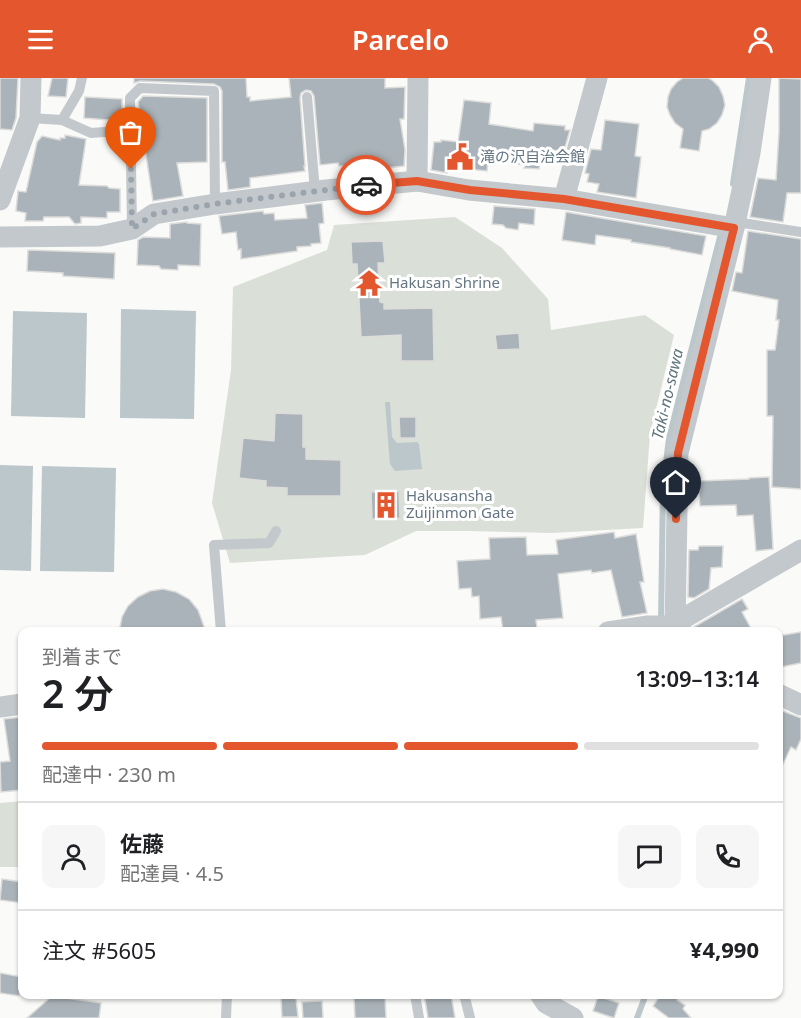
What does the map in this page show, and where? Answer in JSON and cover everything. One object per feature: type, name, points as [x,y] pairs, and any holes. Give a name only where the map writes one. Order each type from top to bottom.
[{"type":"street","points":[[0,197],[30,118],[31,78]]},
{"type":"street","points":[[417,181],[418,78]]},
{"type":"street","points":[[564,199],[597,78]]},
{"type":"street","points":[[667,627],[678,453],[735,225],[750,153],[761,78]]},
{"type":"street","points":[[0,237],[100,236],[132,229],[154,214],[315,191],[417,181],[470,190],[564,199],[735,225]]},
{"type":"street","points":[[669,627],[801,550]]},
{"type":"street","points":[[783,696],[801,705]]},
{"type":"street","points":[[0,707],[18,705]]},
{"type":"street","points":[[543,999],[546,1003],[573,1018]]},
{"type":"lane","points":[[62,120],[79,91],[82,78]]},
{"type":"lane","points":[[132,229],[130,98],[140,88],[214,92],[214,204]]},
{"type":"lane","points":[[307,97],[315,191]]},
{"type":"lane","points":[[30,118],[62,120],[91,133],[131,130]]},
{"type":"lane","points":[[735,225],[801,232]]},
{"type":"lane","points":[[220,627],[210,573],[214,545],[269,543],[276,531]]},
{"type":"lane","points":[[226,1018],[227,999]]},
{"type":"lane","points":[[416,999],[419,1018]]},
{"type":"lane","points":[[465,999],[470,1018]]},
{"type":"shaded area","points":[[455,217],[502,248],[548,299],[551,330],[645,315],[674,335],[650,434],[643,528],[552,533],[416,531],[365,555],[230,563],[212,503],[231,370],[233,287],[327,250],[334,225]]},
{"type":"shaded area","points":[[121,309],[196,311],[194,419],[120,418]]},
{"type":"shaded area","points":[[13,311],[87,313],[85,418],[11,416]]},
{"type":"shaded area","points":[[385,402],[390,402],[392,437],[397,443],[417,442],[419,444],[422,469],[395,471],[390,464]]},
{"type":"shaded area","points":[[0,465],[33,466],[31,571],[0,570]]},
{"type":"shaded area","points":[[42,466],[116,468],[114,572],[40,571]]},
{"type":"shaded area","points":[[18,801],[18,867],[0,867],[0,803]]},
{"type":"building","points":[[0,78],[18,78],[16,118],[12,130],[0,129]]},
{"type":"building","points":[[52,78],[68,78],[66,97],[48,96]]},
{"type":"building","points":[[134,78],[246,78],[247,97],[250,97],[250,101],[291,97],[289,78],[385,78],[385,88],[405,87],[404,119],[400,119],[405,150],[404,166],[343,173],[343,166],[339,166],[338,163],[320,165],[314,96],[311,91],[306,90],[301,93],[300,98],[305,171],[250,178],[250,187],[228,190],[225,162],[222,162],[222,91],[220,87],[214,84],[140,81],[134,83]]},
{"type":"building","points":[[683,78],[712,80],[719,87],[725,105],[717,123],[702,131],[699,151],[680,148],[683,129],[675,123],[667,107],[671,89]]},
{"type":"building","points":[[779,78],[801,79],[801,193],[787,193],[783,222],[750,217],[758,178],[776,180]]},
{"type":"building","points":[[143,96],[207,98],[207,162],[177,163],[183,196],[153,201],[138,102]]},
{"type":"building","points":[[85,97],[122,99],[122,121],[84,118]]},
{"type":"building","points":[[464,100],[491,103],[489,124],[533,131],[534,123],[565,126],[565,130],[570,130],[564,151],[542,150],[539,169],[488,161],[487,171],[448,167],[447,173],[431,170],[434,142],[441,142],[441,140],[458,142]]},
{"type":"building","points":[[605,120],[639,124],[635,156],[641,157],[636,198],[597,192],[599,184],[587,182],[589,174],[585,173],[591,149],[601,150]]},
{"type":"building","points":[[65,135],[86,139],[79,185],[120,189],[120,212],[107,212],[107,218],[81,217],[81,223],[75,224],[69,217],[44,217],[43,221],[25,221],[26,213],[16,211],[18,191],[26,192],[37,142],[42,136],[60,140],[60,138],[65,138]]},
{"type":"building","points":[[322,203],[324,223],[319,224],[321,243],[297,247],[297,251],[241,259],[241,249],[238,250],[236,232],[222,234],[219,216],[263,211],[264,214],[274,213],[275,220],[307,218],[305,205]]},
{"type":"building","points":[[494,206],[535,209],[534,225],[519,223],[518,230],[492,224]]},
{"type":"building","points":[[566,212],[706,236],[702,255],[596,235],[595,245],[562,240]]},
{"type":"building","points":[[187,222],[201,224],[200,266],[178,265],[178,270],[137,265],[138,240],[143,237],[170,238],[170,224]]},
{"type":"building","points":[[748,231],[801,239],[801,489],[772,487],[773,416],[767,416],[767,350],[775,350],[779,320],[776,320],[778,300],[732,291],[736,272],[742,273]]},
{"type":"building","points":[[383,241],[385,263],[378,263],[380,302],[384,303],[384,309],[433,308],[434,361],[401,361],[401,335],[361,337],[357,264],[352,264],[351,242]]},
{"type":"building","points":[[28,250],[115,253],[114,279],[27,271]]},
{"type":"building","points":[[519,333],[520,349],[497,350],[495,335]]},
{"type":"building","points":[[275,413],[303,414],[303,447],[306,447],[306,459],[341,460],[341,496],[287,496],[287,488],[266,487],[266,481],[239,478],[243,438],[274,441]]},
{"type":"building","points":[[399,417],[416,417],[416,438],[400,438]]},
{"type":"building","points":[[769,477],[773,549],[756,551],[753,515],[737,516],[736,505],[700,506],[698,481]]},
{"type":"building","name":"Hakusansha Zuijinmon Gate","points":[[399,491],[400,518],[372,519],[371,492]]},
{"type":"building","points":[[614,532],[615,538],[636,534],[644,582],[640,582],[647,613],[622,617],[611,570],[592,573],[591,570],[558,574],[563,618],[536,620],[537,627],[502,627],[501,617],[480,619],[479,596],[472,597],[471,588],[459,589],[457,561],[490,559],[489,538],[526,537],[527,555],[558,554],[556,540]]},
{"type":"building","points":[[699,546],[723,546],[722,567],[711,568],[709,589],[694,598],[688,597],[689,550],[698,550]]},
{"type":"building","points":[[163,589],[176,592],[189,599],[198,610],[204,627],[120,627],[128,606],[138,597],[150,591]]},
{"type":"building","points":[[742,599],[748,609],[742,612],[750,627],[694,627]]},
{"type":"building","points":[[801,632],[801,663],[783,667],[783,635]]},
{"type":"building","points":[[783,711],[801,718],[801,739],[796,750],[791,747],[783,764]]},
{"type":"building","points":[[18,717],[18,790],[1,792],[0,762],[10,761],[4,719]]},
{"type":"building","points":[[2,879],[18,881],[18,902],[0,900]]},
{"type":"building","points":[[0,973],[18,976],[18,996],[0,993]]},
{"type":"building","points":[[49,999],[73,999],[101,1003],[99,1018],[27,1018]]},
{"type":"building","points":[[281,999],[296,999],[298,1017],[282,1017]]},
{"type":"building","points":[[354,999],[385,999],[386,1018],[355,1018]]},
{"type":"building","points":[[425,999],[452,999],[455,1018],[428,1018]]},
{"type":"building","points":[[597,999],[619,1003],[614,1018],[593,1011]]},
{"type":"building","points":[[658,999],[678,999],[685,1005],[683,1009],[691,1018],[669,1018],[653,1006]]},
{"type":"building","points":[[322,1001],[323,1018],[303,1018],[302,1002]]},
{"type":"waterway","name":"Taki-no-sawa","points":[[733,184],[749,78]]},
{"type":"waterway","name":"Taki-no-sawa","points":[[661,623],[663,487],[669,438],[720,237]]},
{"type":"waterway","name":"Taki-no-sawa","points":[[637,1018],[644,999]]},
{"type":"way so far","points":[[131,169],[132,229],[154,214],[366,185]]},
{"type":"place","name":"滝の沢自治会館","points":[[460,157]]},
{"type":"place","name":"Hakusan Shrine","points":[[369,283]]},
{"type":"place","name":"Hakusansha Zuijinmon Gate","points":[[386,505]]},
{"type":"route","points":[[366,185],[417,181],[470,190],[564,199],[734,228],[678,453],[676,519]]}]
